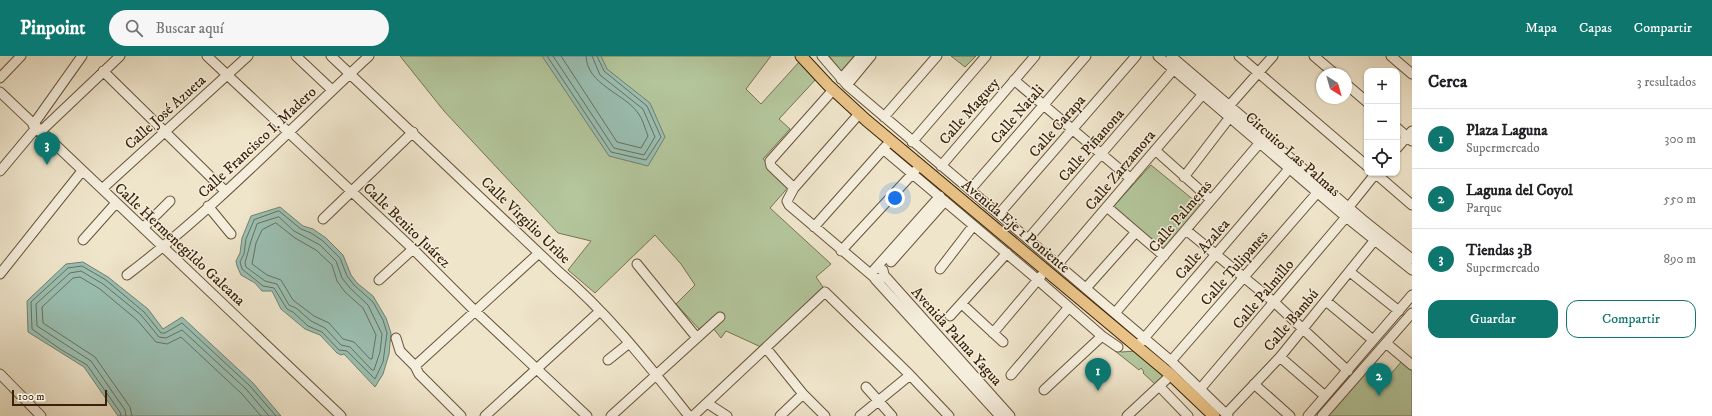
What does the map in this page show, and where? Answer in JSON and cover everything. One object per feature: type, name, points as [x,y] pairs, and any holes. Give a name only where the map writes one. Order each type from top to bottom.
[{"type":"main road","name":"Avenida Eje 1 Poniente","points":[[801,56],[833,90],[920,166],[930,181],[1140,343],[1214,416]]},
{"type":"street","points":[[0,78],[21,56]]},
{"type":"street","points":[[0,171],[36,128],[82,56]]},
{"type":"street","points":[[36,128],[120,56]]},
{"type":"street","name":"Calle Benito Juárez","points":[[207,56],[352,191],[476,312],[587,416]]},
{"type":"street","name":"Calle José Azueta","points":[[102,189],[248,56]]},
{"type":"street","points":[[296,56],[332,90]]},
{"type":"street","name":"Calle Virgilio Uribe","points":[[331,56],[413,132],[539,253],[584,293],[656,375],[689,416]]},
{"type":"street","name":"Calle Francisco I. Madero","points":[[127,275],[163,247],[225,191],[369,56]]},
{"type":"street","name":"Avenida Eje 1 Poniente","points":[[822,56],[844,82],[912,142],[1115,313],[1140,343],[1171,361],[1201,388],[1227,415]]},
{"type":"street","points":[[844,82],[861,56]]},
{"type":"street","points":[[844,82],[871,56]]},
{"type":"street","points":[[884,117],[937,56]]},
{"type":"street","points":[[912,142],[986,56]]},
{"type":"street","name":"Calle Maguey","points":[[941,166],[1035,56]]},
{"type":"street","name":"Calle Natali","points":[[970,190],[1086,56]]},
{"type":"street","name":"Calle Carapa","points":[[999,214],[1136,56]]},
{"type":"street","name":"Circuito Las Palmas","points":[[1158,56],[1230,117],[1262,140],[1412,259]]},
{"type":"street","name":"Circuito Las Palmas","points":[[1171,56],[1229,106],[1289,169],[1374,241],[1412,270]]},
{"type":"street","points":[[1239,56],[1364,163]]},
{"type":"street","points":[[1229,106],[1273,56]]},
{"type":"street","points":[[1314,56],[1328,68]]},
{"type":"street","points":[[1391,56],[1412,74]]},
{"type":"street","name":"Calle Piñanona","points":[[1028,239],[1174,69]]},
{"type":"street","points":[[104,71],[225,191]]},
{"type":"street","points":[[1014,80],[1131,179]]},
{"type":"street","points":[[1352,89],[1364,99]]},
{"type":"street","points":[[833,90],[770,161],[771,166],[794,188],[859,114]]},
{"type":"street","name":"Calle Zarzamora","points":[[1058,264],[1203,94]]},
{"type":"street","name":"Calle Hermenegildo Galeana","points":[[2,97],[116,202],[341,416]]},
{"type":"street","points":[[1184,176],[1230,117]]},
{"type":"street","points":[[1400,130],[1410,136],[1400,145]]},
{"type":"street","points":[[323,219],[413,132]]},
{"type":"street","points":[[814,227],[890,140]]},
{"type":"street","name":"Calle Palmeras","points":[[1115,313],[1262,140]]},
{"type":"street","name":"Avenida Eje 1 Poniente","points":[[883,149],[912,174],[930,181],[943,198],[974,226],[1038,279],[1102,336],[1118,347]]},
{"type":"street","points":[[1155,150],[1211,200]]},
{"type":"street","points":[[841,251],[920,166]]},
{"type":"street","name":"Calle Azalea","points":[[1140,343],[1289,169]]},
{"type":"street","points":[[0,274],[82,172]]},
{"type":"street","points":[[1348,208],[1374,176]]},
{"type":"street","points":[[1379,176],[1412,205]]},
{"type":"street","name":"Avenida Palma Yagua","points":[[794,188],[787,201],[789,205],[841,251],[879,273],[946,351],[1006,416]]},
{"type":"street","name":"Calle Tulipanes","points":[[1171,361],[1245,278],[1317,193]]},
{"type":"street","points":[[879,273],[943,198]]},
{"type":"street","points":[[143,228],[170,201]]},
{"type":"street","points":[[82,240],[116,202]]},
{"type":"street","points":[[208,206],[232,234]]},
{"type":"street","points":[[1107,207],[1164,256]]},
{"type":"street","name":"Calle Palmillo","points":[[1201,388],[1346,218]]},
{"type":"street","points":[[940,269],[974,226]]},
{"type":"street","points":[[1186,230],[1274,302],[1345,374],[1350,384]]},
{"type":"street","points":[[1086,288],[1136,232]]},
{"type":"street","name":"Calle Bambú","points":[[1227,415],[1280,357],[1374,241]]},
{"type":"street","points":[[379,280],[413,249]]},
{"type":"street","points":[[415,366],[539,253]]},
{"type":"street","points":[[950,316],[1007,253]]},
{"type":"street","points":[[637,264],[697,338]]},
{"type":"street","points":[[993,333],[1046,269]]},
{"type":"street","points":[[1350,272],[1399,311]]},
{"type":"street","points":[[693,416],[826,292],[949,416]]},
{"type":"street","points":[[1308,416],[1412,295]]},
{"type":"street","points":[[1326,301],[1373,340]]},
{"type":"street","points":[[962,304],[1003,342]]},
{"type":"street","points":[[1011,375],[1069,307]]},
{"type":"street","points":[[484,416],[538,369],[600,311]]},
{"type":"street","points":[[1322,416],[1411,315]]},
{"type":"street","points":[[611,416],[720,317]]},
{"type":"street","points":[[1044,390],[1102,336]]},
{"type":"street","points":[[396,338],[400,351],[415,366],[419,374],[461,416]]},
{"type":"street","points":[[1386,343],[1412,365]]},
{"type":"street","points":[[608,360],[628,344]]},
{"type":"street","points":[[766,348],[804,394],[825,416]]},
{"type":"street","points":[[1280,357],[1325,396]]},
{"type":"street","points":[[0,374],[41,416]]},
{"type":"street","points":[[860,416],[910,375]]},
{"type":"street","points":[[1127,416],[1171,375]]},
{"type":"street","points":[[1254,384],[1290,416]]},
{"type":"street","points":[[866,386],[892,416]]},
{"type":"street","points":[[1160,386],[1188,416]]},
{"type":"street","points":[[780,416],[804,394]]},
{"type":"street","points":[[707,404],[727,416]]},
{"type":"green space","points":[[400,56],[771,56],[746,89],[761,104],[800,61],[817,78],[779,119],[790,129],[763,159],[791,184],[770,208],[831,264],[816,277],[823,287],[761,347],[726,331],[721,338],[708,322],[699,329],[676,304],[695,285],[681,264],[655,235],[595,293],[568,270],[591,241],[558,233],[444,111]]},
{"type":"green space","points":[[829,56],[854,56],[841,71]]},
{"type":"green space","points":[[951,56],[976,56],[965,67]]},
{"type":"green space","points":[[1151,165],[1201,206],[1163,252],[1112,208]]},
{"type":"green space","points":[[1118,349],[1121,352],[1136,351],[1163,376],[1155,384],[1143,373],[1144,372],[1141,368],[1139,370],[1115,351]]},
{"type":"green space","points":[[1402,361],[1412,370],[1412,416],[1328,416],[1374,363],[1390,375]]},
{"type":"water","points":[[542,56],[601,56],[607,69],[650,103],[665,137],[648,166],[609,156]]},
{"type":"water","points":[[280,207],[303,226],[313,229],[326,238],[343,255],[351,275],[357,283],[373,296],[386,318],[391,333],[389,354],[383,374],[375,387],[344,354],[341,355],[337,353],[320,335],[305,329],[281,309],[272,291],[262,291],[255,283],[241,275],[236,261],[240,253],[242,238],[251,216]]},
{"type":"water","points":[[83,262],[108,277],[148,309],[163,329],[182,317],[253,383],[281,416],[118,416],[84,367],[28,332],[27,301],[66,264]]},
{"type":"place","name":"Tiendas 3B","points":[[47,165]]},
{"type":"place","name":"Plaza Laguna","points":[[1098,391]]},
{"type":"place","name":"Laguna del Coyol","points":[[1379,396]]}]
